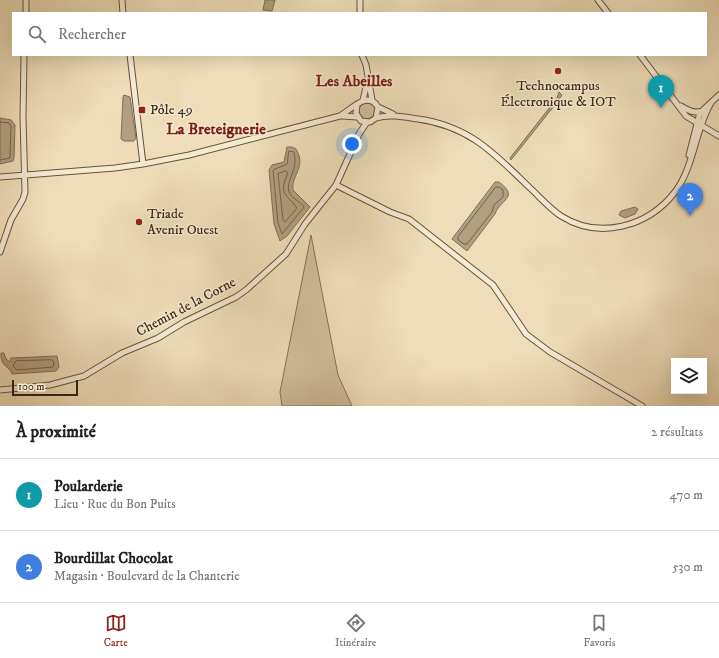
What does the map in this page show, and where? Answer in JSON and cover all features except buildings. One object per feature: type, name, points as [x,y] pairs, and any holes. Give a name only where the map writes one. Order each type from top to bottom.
[{"type":"street","points":[[26,0],[26,12]]},
{"type":"street","points":[[122,0],[124,12]]},
{"type":"street","points":[[360,0],[360,12]]},
{"type":"street","points":[[598,0],[607,12]]},
{"type":"street","points":[[0,252],[11,220],[23,200],[25,192],[24,56]]},
{"type":"street","points":[[130,56],[143,164]]},
{"type":"street","points":[[362,56],[366,66],[372,100],[378,107],[400,116],[439,123],[466,133],[495,154],[560,215],[583,226],[594,228],[622,227],[648,217],[670,198],[679,186],[685,173],[702,111]]},
{"type":"street","points":[[641,56],[686,116],[719,136]]},
{"type":"street","points":[[0,177],[143,164],[189,155],[340,116],[358,105],[363,100],[368,80]]},
{"type":"street","points":[[679,105],[690,111],[698,112],[702,111],[719,95]]},
{"type":"street","points":[[363,100],[372,100]]},
{"type":"street","points":[[699,124],[711,103]]},
{"type":"street","points":[[358,105],[356,109],[359,119]]},
{"type":"street","points":[[376,118],[378,107]]},
{"type":"street","points":[[340,116],[367,122],[376,118],[400,116]]},
{"type":"street","name":"Chemin de la Corne","points":[[359,119],[359,134]]},
{"type":"street","name":"Chemin de la Corne","points":[[0,390],[50,385],[84,376],[122,353],[158,338],[184,322],[236,297],[256,282],[286,254],[305,224],[336,185],[359,134],[367,122]]},
{"type":"street","points":[[336,185],[390,212],[408,219],[492,285],[526,334],[550,352],[642,406]]},
{"type":"shaded area","points":[[367,103],[374,108],[375,111],[370,118],[367,119],[360,114],[359,111],[364,104]]},
{"type":"shaded area","points":[[311,235],[338,375],[352,406],[282,406],[280,392]]},
{"type":"water","points":[[265,0],[275,0],[272,11],[263,10]]},
{"type":"water","points":[[559,92],[562,95],[558,101],[511,160],[510,158],[557,98]]},
{"type":"water","points":[[124,95],[130,97],[136,138],[134,141],[124,141],[121,139]]},
{"type":"water","points":[[0,118],[11,120],[15,125],[13,161],[0,164]]},
{"type":"water","points":[[287,147],[296,149],[300,161],[294,180],[293,190],[310,207],[287,236],[280,241],[274,224],[269,170],[272,165],[284,162]]},
{"type":"water","points":[[495,182],[499,182],[505,187],[508,192],[507,198],[497,209],[495,214],[467,251],[452,239]]},
{"type":"water","points":[[635,207],[638,209],[635,214],[625,218],[619,215],[621,211]]},
{"type":"water","points":[[1,353],[4,353],[6,359],[10,362],[11,358],[57,356],[59,367],[56,371],[12,374],[2,361]]},
{"type":"place","name":"Technocampus Électronique & IOT","points":[[558,71]]},
{"type":"place","name":"Poularderie","points":[[661,108]]},
{"type":"place","name":"Pôle 49","points":[[142,110]]},
{"type":"place","name":"Bourdillat Chocolat","points":[[690,216]]},
{"type":"place","name":"Triade Avenir Ouest","points":[[139,222]]},
{"type":"district","name":"Les Abeilles","points":[[354,81]]},
{"type":"district","name":"La Breteignerie","points":[[216,129]]}]
